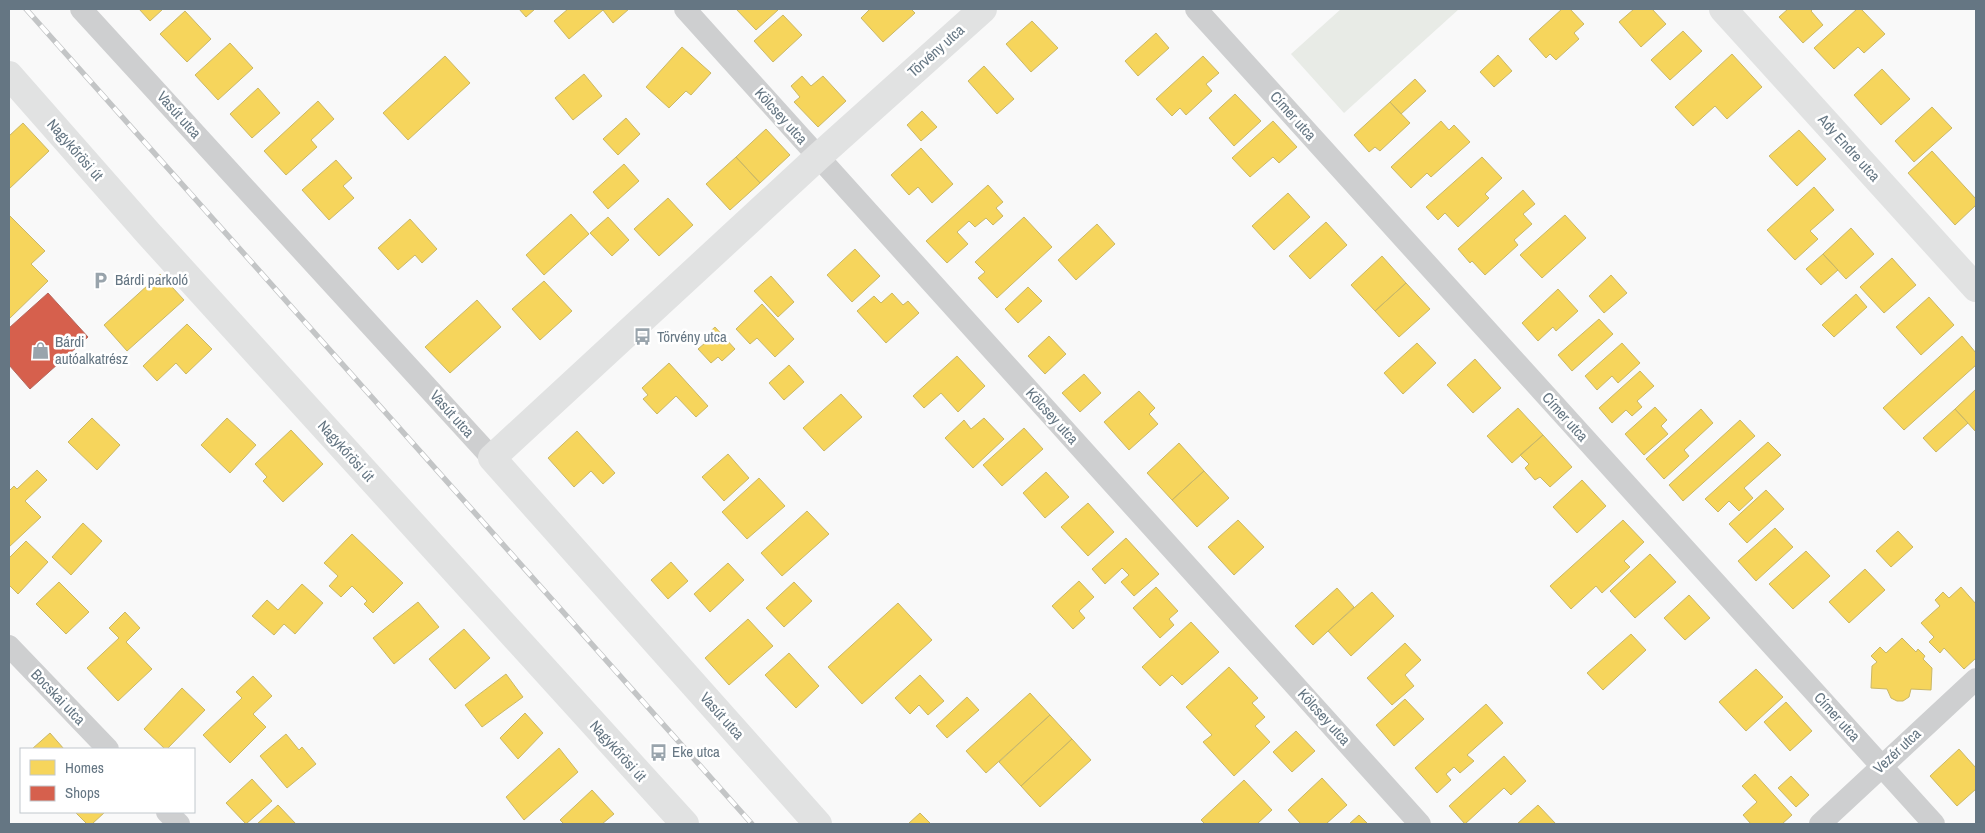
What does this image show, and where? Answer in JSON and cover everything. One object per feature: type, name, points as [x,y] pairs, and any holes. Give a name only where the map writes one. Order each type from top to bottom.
[{"type":"street","name":"Vasút utca","points":[[81,9],[492,458],[810,821]]},
{"type":"street","name":"Kölcsey utca","points":[[685,9],[1420,824]]},
{"type":"street","name":"Törvény utca","points":[[492,458],[818,157],[983,9]]},
{"type":"street","name":"Címer utca","points":[[1196,9],[1934,824]]},
{"type":"street","name":"Ady Endre utca","points":[[1723,9],[1976,288]]},
{"type":"street","name":"Nagykőrösi út","points":[[9,75],[155,240],[685,824]]},
{"type":"street","name":"Bocskai utca","points":[[9,646],[107,748]]},
{"type":"street","name":"Vezér utca","points":[[1820,824],[1976,679]]},
{"type":"street","points":[[169,813],[179,824]]},
{"type":"shaded area","points":[[1341,9],[1459,9],[1344,113],[1291,54]]},
{"type":"building: Homes","points":[[139,9],[163,9],[150,21]]},
{"type":"building: Homes","points":[[519,9],[535,9],[526,17]]},
{"type":"building: Homes","points":[[568,9],[629,9],[613,23],[603,10],[569,39],[554,21]]},
{"type":"building: Homes","points":[[736,9],[777,9],[778,10],[756,30]]},
{"type":"building: Homes","points":[[870,9],[911,9],[915,13],[883,42],[861,18]]},
{"type":"building: Homes","points":[[1562,9],[1570,9],[1584,24],[1574,33],[1579,39],[1556,60],[1550,54],[1546,58],[1529,39]]},
{"type":"building: Homes","points":[[1634,9],[1652,9],[1666,24],[1641,47],[1619,22]]},
{"type":"building: Homes","points":[[1788,9],[1813,9],[1811,11],[1823,25],[1803,43],[1779,17]]},
{"type":"building: Homes","points":[[1857,9],[1861,9],[1885,34],[1864,53],[1858,47],[1834,69],[1814,48]]},
{"type":"building: Homes","points":[[185,11],[211,39],[187,62],[160,34]]},
{"type":"building: Homes","points":[[783,15],[802,35],[773,62],[754,41]]},
{"type":"building: Homes","points":[[1032,21],[1058,48],[1031,72],[1006,44]]},
{"type":"building: Homes","points":[[1683,31],[1702,51],[1670,80],[1651,60]]},
{"type":"building: Homes","points":[[1156,33],[1169,48],[1138,76],[1125,61]]},
{"type":"building: Homes","points":[[230,43],[253,68],[218,100],[195,75]]},
{"type":"building: Homes","points":[[682,47],[711,73],[691,95],[686,91],[669,108],[646,87]]},
{"type":"building: Homes","points":[[1732,54],[1762,87],[1727,119],[1715,106],[1693,126],[1675,107]]},
{"type":"building: Homes","points":[[1498,55],[1512,71],[1494,87],[1480,72]]},
{"type":"building: Homes","points":[[445,56],[470,83],[408,140],[383,113]]},
{"type":"building: Homes","points":[[1203,56],[1219,73],[1206,84],[1212,91],[1186,115],[1180,108],[1172,116],[1156,99]]},
{"type":"building: Homes","points":[[984,66],[1014,99],[997,114],[968,81]]},
{"type":"building: Homes","points":[[1882,69],[1910,99],[1881,125],[1854,95]]},
{"type":"building: Homes","points":[[584,74],[602,96],[573,120],[555,98]]},
{"type":"building: Homes","points":[[802,76],[811,86],[823,76],[846,101],[818,127],[794,102],[800,97],[791,86]]},
{"type":"building: Homes","points":[[1415,79],[1426,91],[1401,114],[1390,102]]},
{"type":"building: Homes","points":[[258,88],[280,113],[252,138],[230,114]]},
{"type":"building: Homes","points":[[1235,94],[1261,121],[1234,146],[1209,118]]},
{"type":"building: Homes","points":[[318,101],[334,119],[311,140],[317,147],[286,175],[264,151]]},
{"type":"building: Homes","points":[[1390,102],[1410,123],[1380,151],[1375,147],[1369,152],[1354,135]]},
{"type":"building: Homes","points":[[1932,107],[1952,128],[1914,162],[1895,141]]},
{"type":"building: Homes","points":[[922,111],[937,127],[921,141],[907,125]]},
{"type":"building: Homes","points":[[626,118],[640,134],[618,155],[603,139]]},
{"type":"building: Homes","points":[[1273,121],[1297,147],[1279,163],[1273,157],[1250,177],[1232,158]]},
{"type":"building: Homes","points":[[1441,121],[1449,130],[1454,125],[1470,142],[1431,177],[1427,173],[1411,188],[1391,167]]},
{"type":"building: Homes","points":[[23,123],[49,151],[9,189],[9,136]]},
{"type":"building: Homes","points":[[766,129],[790,155],[760,183],[736,157]]},
{"type":"building: Homes","points":[[1799,130],[1826,159],[1797,186],[1769,156]]},
{"type":"building: Homes","points":[[921,148],[953,184],[932,203],[918,187],[909,195],[891,175]]},
{"type":"building: Homes","points":[[1932,151],[1976,199],[1976,205],[1955,225],[1908,173]]},
{"type":"building: Homes","points":[[736,157],[760,183],[730,210],[706,184]]},
{"type":"building: Homes","points":[[1482,157],[1502,178],[1485,194],[1489,198],[1458,227],[1445,213],[1438,220],[1426,207]]},
{"type":"building: Homes","points":[[336,160],[352,178],[343,186],[354,198],[329,220],[302,190]]},
{"type":"building: Homes","points":[[624,164],[639,181],[608,209],[593,192]]},
{"type":"building: Homes","points":[[988,185],[1003,202],[996,208],[1003,216],[993,225],[986,218],[975,227],[969,221],[957,232],[968,244],[947,263],[926,241]]},
{"type":"building: Homes","points":[[1814,187],[1834,210],[1810,231],[1818,239],[1795,260],[1767,230]]},
{"type":"building: Homes","points":[[1523,190],[1535,204],[1523,214],[1532,224],[1514,240],[1518,245],[1485,275],[1472,261],[1470,263],[1458,249]]},
{"type":"building: Homes","points":[[1288,193],[1310,217],[1274,250],[1252,226]]},
{"type":"building: Homes","points":[[668,198],[693,225],[659,256],[634,229]]},
{"type":"building: Homes","points":[[571,214],[589,234],[544,275],[526,255]]},
{"type":"building: Homes","points":[[9,215],[45,251],[31,264],[48,281],[9,319]]},
{"type":"building: Homes","points":[[1565,215],[1586,238],[1542,278],[1520,255]]},
{"type":"building: Homes","points":[[608,217],[629,240],[612,256],[590,233]]},
{"type":"building: Homes","points":[[1024,217],[1052,247],[997,298],[978,278],[985,272],[975,262]]},
{"type":"building: Homes","points":[[410,219],[437,249],[422,263],[415,255],[398,270],[378,248]]},
{"type":"building: Homes","points":[[1326,222],[1347,245],[1310,279],[1289,256]]},
{"type":"building: Homes","points":[[1097,224],[1115,244],[1076,280],[1058,260]]},
{"type":"building: Homes","points":[[1851,228],[1874,254],[1846,279],[1823,254]]},
{"type":"building: Homes","points":[[855,249],[880,276],[852,302],[827,275]]},
{"type":"building: Homes","points":[[1823,254],[1838,270],[1821,285],[1806,269]]},
{"type":"building: Homes","points":[[1382,256],[1406,283],[1375,311],[1351,285]]},
{"type":"building: Homes","points":[[1892,258],[1916,285],[1884,313],[1860,287]]},
{"type":"building: Homes","points":[[160,274],[184,300],[127,351],[104,325]]},
{"type":"building: Homes","points":[[1611,275],[1627,293],[1604,313],[1589,296]]},
{"type":"building: Homes","points":[[771,276],[794,302],[778,317],[754,291]]},
{"type":"building: Homes","points":[[544,281],[572,311],[540,340],[512,309]]},
{"type":"building: Homes","points":[[1406,283],[1430,309],[1399,337],[1375,311]]},
{"type":"building: Homes","points":[[1028,287],[1042,301],[1018,323],[1005,309]]},
{"type":"building: Homes","points":[[1558,289],[1578,311],[1556,331],[1553,327],[1538,341],[1522,323]]},
{"type":"building: Homes","points":[[892,293],[903,305],[908,301],[919,313],[886,343],[857,311],[874,296],[881,303]]},
{"type":"building: Homes","points":[[1856,294],[1867,307],[1834,337],[1822,325]]},
{"type":"building: Homes","points":[[1929,297],[1954,325],[1921,355],[1896,327]]},
{"type":"building: Homes","points":[[477,300],[501,327],[450,373],[425,347]]},
{"type":"building: Homes","points":[[762,304],[794,339],[775,357],[757,338],[750,344],[736,329]]},
{"type":"building: Homes","points":[[1599,319],[1613,334],[1572,371],[1558,355]]},
{"type":"building: Homes","points":[[187,324],[212,349],[186,374],[176,363],[157,381],[143,366]]},
{"type":"building: Homes","points":[[715,327],[735,349],[722,361],[718,357],[711,363],[698,349],[705,343],[702,339]]},
{"type":"building: Homes","points":[[1049,336],[1066,354],[1045,374],[1028,356]]},
{"type":"building: Homes","points":[[1962,336],[1976,353],[1976,365],[1904,430],[1883,408]]},
{"type":"building: Homes","points":[[1417,343],[1436,363],[1403,394],[1384,373]]},
{"type":"building: Homes","points":[[1622,343],[1640,363],[1618,383],[1612,376],[1597,390],[1585,376]]},
{"type":"building: Homes","points":[[957,356],[985,386],[958,412],[941,393],[924,408],[913,396]]},
{"type":"building: Homes","points":[[1475,359],[1501,388],[1473,413],[1447,385]]},
{"type":"building: Homes","points":[[669,363],[708,406],[696,417],[676,396],[657,414],[643,399],[648,395],[642,388]]},
{"type":"building: Homes","points":[[789,365],[804,382],[784,400],[769,383]]},
{"type":"building: Homes","points":[[1640,371],[1654,386],[1637,401],[1642,407],[1632,416],[1626,410],[1612,423],[1599,408]]},
{"type":"building: Homes","points":[[1084,374],[1101,393],[1080,412],[1062,393]]},
{"type":"building: Homes","points":[[1976,389],[1976,432],[1955,409]]},
{"type":"building: Homes","points":[[1139,391],[1155,408],[1149,414],[1158,424],[1129,450],[1104,422]]},
{"type":"building: Homes","points":[[841,394],[862,417],[824,451],[803,428]]},
{"type":"building: Homes","points":[[1655,407],[1667,420],[1661,426],[1668,434],[1644,455],[1625,434]]},
{"type":"building: Homes","points":[[1518,408],[1543,435],[1512,463],[1487,436]]},
{"type":"building: Homes","points":[[1701,409],[1713,423],[1684,450],[1689,456],[1664,479],[1646,459]]},
{"type":"building: Homes","points":[[1955,409],[1968,423],[1936,452],[1923,438]]},
{"type":"building: Homes","points":[[92,418],[120,445],[97,470],[68,442]]},
{"type":"building: Homes","points":[[227,418],[256,445],[230,473],[201,445]]},
{"type":"building: Homes","points":[[984,418],[1004,439],[973,468],[945,438],[964,420],[971,429]]},
{"type":"building: Homes","points":[[1740,420],[1755,436],[1683,501],[1669,485]]},
{"type":"building: Homes","points":[[1024,428],[1043,449],[1002,486],[983,465]]},
{"type":"building: Homes","points":[[291,430],[323,464],[283,502],[263,481],[267,477],[255,464]]},
{"type":"building: Homes","points":[[577,431],[615,473],[603,484],[591,471],[574,487],[548,458]]},
{"type":"building: Homes","points":[[1543,435],[1572,467],[1550,487],[1540,477],[1535,480],[1525,468],[1529,464],[1520,455]]},
{"type":"building: Homes","points":[[1768,442],[1781,455],[1744,488],[1753,498],[1739,511],[1729,501],[1718,512],[1705,499]]},
{"type":"building: Homes","points":[[1179,443],[1204,471],[1172,500],[1147,473]]},
{"type":"building: Homes","points":[[728,454],[749,478],[724,501],[702,477]]},
{"type":"building: Homes","points":[[37,470],[47,480],[25,501],[41,517],[9,547],[9,491],[14,486],[17,489]]},
{"type":"building: Homes","points":[[1204,471],[1229,498],[1197,527],[1172,500]]},
{"type":"building: Homes","points":[[1046,472],[1069,497],[1045,518],[1023,493]]},
{"type":"building: Homes","points":[[759,478],[785,506],[747,539],[722,512]]},
{"type":"building: Homes","points":[[1582,480],[1606,506],[1577,533],[1553,507]]},
{"type":"building: Homes","points":[[1766,490],[1784,509],[1747,543],[1729,524]]},
{"type":"building: Homes","points":[[1088,503],[1114,532],[1088,556],[1061,527]]},
{"type":"building: Homes","points":[[807,511],[829,534],[782,576],[761,553]]},
{"type":"building: Homes","points":[[1238,520],[1264,547],[1234,575],[1208,547]]},
{"type":"building: Homes","points":[[1623,520],[1644,542],[1624,561],[1630,567],[1602,593],[1596,586],[1571,609],[1550,586]]},
{"type":"building: Homes","points":[[83,523],[102,541],[71,575],[52,557]]},
{"type":"building: Homes","points":[[1775,528],[1793,547],[1756,581],[1738,561]]},
{"type":"building: Homes","points":[[1898,531],[1913,547],[1891,567],[1876,551]]},
{"type":"building: Homes","points":[[352,534],[403,583],[373,613],[364,604],[367,601],[352,586],[341,597],[329,586],[338,576],[324,563]]},
{"type":"building: Homes","points":[[1126,538],[1159,574],[1134,596],[1121,582],[1129,575],[1122,568],[1105,584],[1092,569]]},
{"type":"building: Homes","points":[[26,541],[48,562],[18,594],[9,585],[9,558]]},
{"type":"building: Homes","points":[[1806,551],[1830,576],[1793,609],[1769,584]]},
{"type":"building: Homes","points":[[1650,554],[1676,582],[1635,618],[1610,591]]},
{"type":"building: Homes","points":[[671,562],[688,581],[668,599],[651,580]]},
{"type":"building: Homes","points":[[728,563],[744,580],[710,612],[694,594]]},
{"type":"building: Homes","points":[[1865,569],[1885,590],[1849,623],[1829,602]]},
{"type":"building: Homes","points":[[1079,581],[1094,597],[1079,611],[1085,618],[1073,629],[1052,606]]},
{"type":"building: Homes","points":[[59,582],[89,612],[66,634],[36,604]]},
{"type":"building: Homes","points":[[794,582],[812,601],[784,627],[766,608]]},
{"type":"building: Homes","points":[[302,584],[323,603],[295,634],[284,624],[274,635],[252,616],[267,600],[278,610]]},
{"type":"building: Homes","points":[[1156,587],[1178,611],[1169,619],[1174,625],[1160,638],[1133,608]]},
{"type":"building: Homes","points":[[1961,587],[1976,604],[1976,658],[1964,669],[1944,648],[1940,653],[1929,642],[1934,637],[1921,623],[1940,606],[1935,600],[1943,592],[1949,598]]},
{"type":"building: Homes","points":[[1337,588],[1354,607],[1313,645],[1295,626]]},
{"type":"building: Homes","points":[[1372,592],[1394,616],[1351,656],[1328,631]]},
{"type":"building: Homes","points":[[1689,595],[1710,618],[1685,640],[1664,618]]},
{"type":"building: Homes","points":[[418,602],[439,627],[394,664],[373,638]]},
{"type":"building: Homes","points":[[898,603],[932,640],[862,704],[828,667]]},
{"type":"building: Homes","points":[[125,612],[140,628],[126,642],[152,669],[118,701],[87,668],[119,638],[109,628]]},
{"type":"building: Homes","points":[[748,619],[773,646],[729,685],[705,658]]},
{"type":"building: Homes","points":[[1191,622],[1219,652],[1182,685],[1172,675],[1160,686],[1142,667]]},
{"type":"building: Homes","points":[[464,629],[490,658],[455,689],[429,659]]},
{"type":"building: Homes","points":[[1631,634],[1646,650],[1603,690],[1587,673]]},
{"type":"building: Homes","points":[[1902,638],[1916,652],[1918,649],[1925,656],[1923,659],[1932,668],[1931,690],[1911,689],[1909,697],[1903,701],[1897,701],[1891,698],[1887,689],[1871,688],[1872,666],[1877,662],[1871,656],[1880,647],[1886,653]]},
{"type":"building: Homes","points":[[1405,643],[1421,660],[1405,675],[1414,686],[1392,705],[1367,678]]},
{"type":"building: Homes","points":[[789,653],[819,686],[796,708],[765,675]]},
{"type":"building: Homes","points":[[1229,667],[1258,698],[1252,703],[1265,717],[1255,726],[1270,742],[1234,776],[1203,742],[1212,735],[1186,707]]},
{"type":"building: Homes","points":[[1756,669],[1783,697],[1746,731],[1719,702]]},
{"type":"building: Homes","points":[[506,674],[523,697],[482,727],[465,705]]},
{"type":"building: Homes","points":[[920,675],[944,701],[928,715],[919,705],[910,714],[895,698]]},
{"type":"building: Homes","points":[[253,676],[272,696],[253,714],[266,727],[230,763],[203,735],[242,698],[236,692]]},
{"type":"building: Homes","points":[[182,688],[205,710],[168,748],[164,748],[144,729]]},
{"type":"building: Homes","points":[[1030,693],[1050,715],[986,773],[966,751]]},
{"type":"building: Homes","points":[[967,697],[979,710],[947,738],[936,726]]},
{"type":"building: Homes","points":[[1405,699],[1424,719],[1394,746],[1376,725]]},
{"type":"building: Homes","points":[[1786,702],[1812,731],[1790,751],[1764,722]]},
{"type":"building: Homes","points":[[1486,704],[1503,723],[1467,755],[1474,761],[1460,773],[1454,767],[1446,774],[1451,780],[1437,793],[1415,768]]},
{"type":"building: Homes","points":[[525,713],[543,733],[518,759],[500,738]]},
{"type":"building: Homes","points":[[1050,715],[1072,739],[1021,786],[999,762]]},
{"type":"building: Homes","points":[[1296,731],[1315,751],[1292,772],[1273,752]]},
{"type":"building: Homes","points":[[50,733],[63,748],[33,748]]},
{"type":"building: Homes","points":[[286,734],[299,750],[302,747],[316,764],[287,788],[260,756]]},
{"type":"building: Homes","points":[[1072,739],[1091,760],[1040,807],[1021,786]]},
{"type":"building: Homes","points":[[559,748],[578,772],[524,820],[506,797]]},
{"type":"building: Homes","points":[[1959,749],[1976,768],[1976,789],[1957,806],[1930,776]]},
{"type":"building: Homes","points":[[1504,756],[1526,781],[1511,795],[1504,788],[1465,824],[1449,806]]},
{"type":"building: Homes","points":[[1755,774],[1792,815],[1782,824],[1751,824],[1743,815],[1757,802],[1742,786]]},
{"type":"building: Homes","points":[[1791,776],[1809,795],[1796,807],[1778,788]]},
{"type":"building: Homes","points":[[1322,778],[1347,805],[1326,824],[1301,824],[1288,810]]},
{"type":"building: Homes","points":[[252,779],[272,801],[246,824],[226,803]]},
{"type":"building: Homes","points":[[1244,780],[1272,810],[1257,824],[1205,824],[1201,820]]},
{"type":"building: Homes","points":[[592,790],[614,814],[602,824],[564,824],[560,820]]},
{"type":"building: Homes","points":[[278,805],[296,824],[257,824]]},
{"type":"building: Homes","points":[[1538,805],[1556,824],[1517,824]]},
{"type":"building: Homes","points":[[76,813],[104,813],[92,824],[87,824]]},
{"type":"building: Homes","points":[[920,813],[931,824],[908,824]]},
{"type":"building: Homes","points":[[1359,815],[1368,824],[1349,824]]},
{"type":"building: Shops","name":"Bárdi autóalkatrész","points":[[48,293],[88,337],[30,389],[9,365],[9,328]]},
{"type":"railway","points":[[26,9],[752,824]]},
{"type":"place","name":"Bárdi parkoló","points":[[101,280]]},
{"type":"place","name":"Törvény utca","points":[[643,337]]},
{"type":"place","name":"Bárdi autóalkatrész","points":[[41,351]]},
{"type":"place","name":"Eke utca","points":[[658,752]]}]
